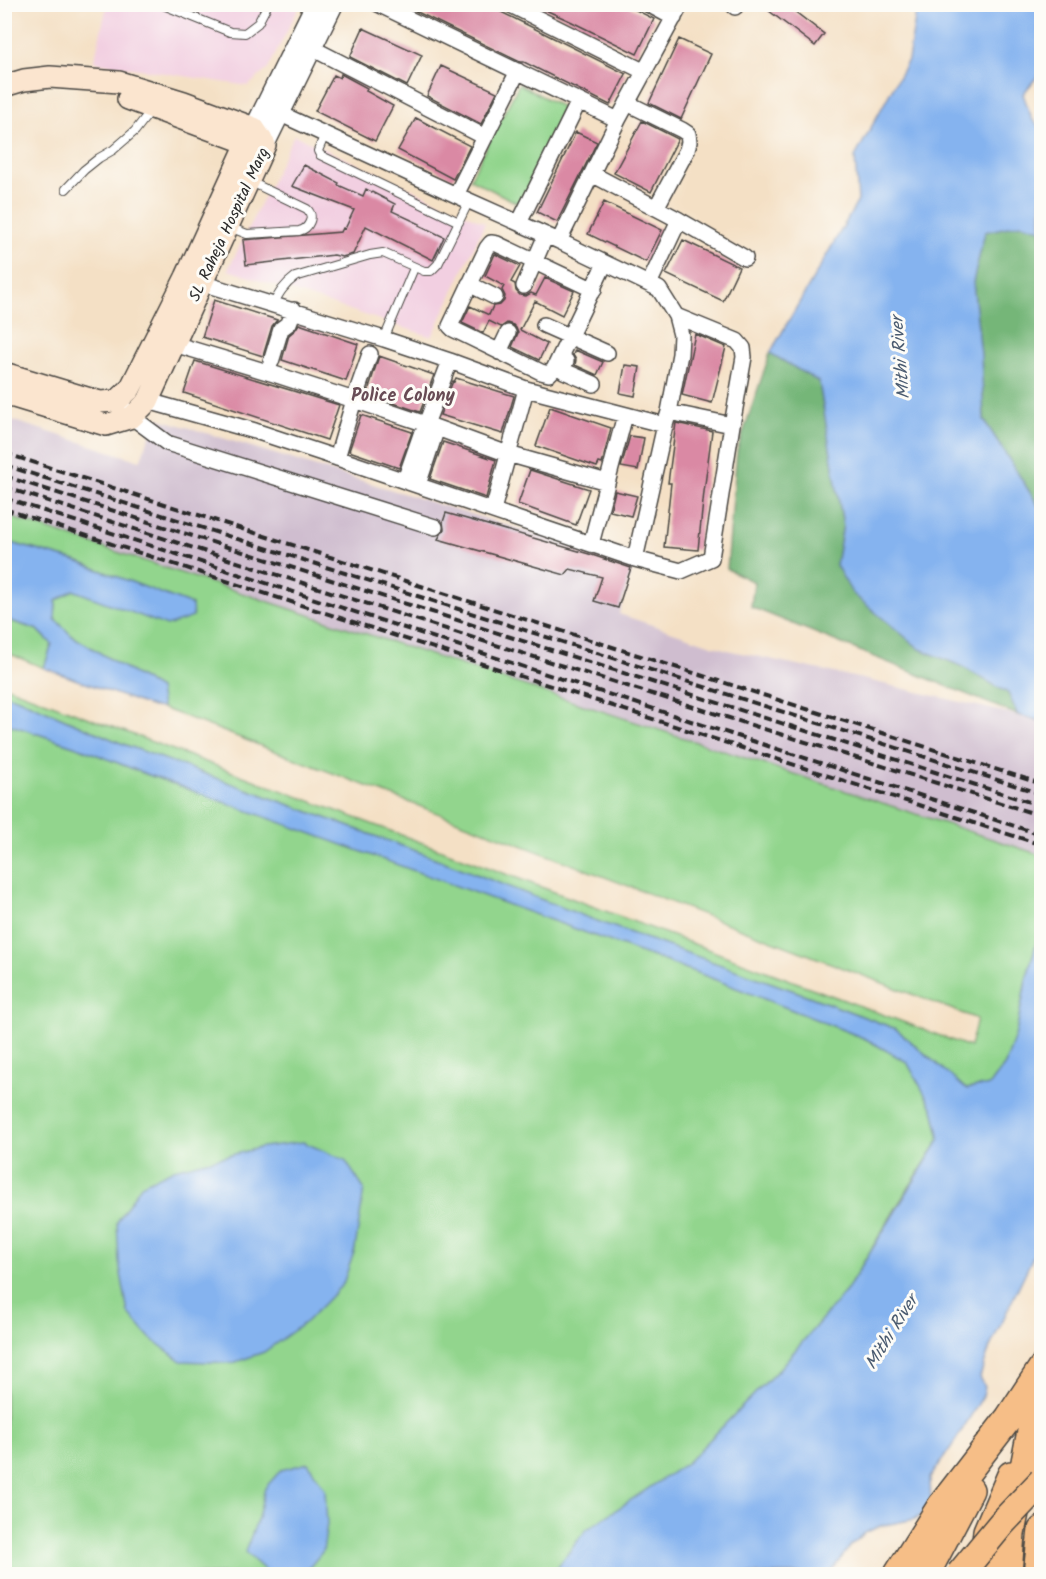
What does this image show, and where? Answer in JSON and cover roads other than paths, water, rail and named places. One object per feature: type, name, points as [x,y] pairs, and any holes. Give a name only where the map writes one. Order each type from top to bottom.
[{"type":"highway","points":[[983,1575],[987,1531],[1041,1368]]},
{"type":"highway","points":[[926,1575],[960,1509],[1028,1412]]},
{"type":"highway","points":[[1008,1575],[1011,1533],[1028,1412]]},
{"type":"highway","points":[[898,1575],[941,1506],[1028,1412]]},
{"type":"highway","points":[[960,1575],[1002,1523],[1041,1481]]},
{"type":"highway","points":[[1037,1575],[1041,1533]]},
{"type":"main road","points":[[4,86],[24,80],[50,77],[119,82],[184,102],[255,139]]},
{"type":"main road","points":[[4,101],[50,90],[82,89],[116,95],[255,139]]},
{"type":"main road","name":"SL Raheja Hospital Marg","points":[[117,401],[130,389],[227,226],[248,180],[255,139]]},
{"type":"main road","name":"SL Raheja Hospital Marg","points":[[4,394],[106,425],[132,417],[148,401],[174,344],[194,280],[255,139]]},
{"type":"main road","points":[[4,373],[100,402],[117,401]]},
{"type":"street","name":"SL Raheja Hospital Marg","points":[[304,45],[315,4]]},
{"type":"street","name":"SL Raheja Hospital Marg","points":[[255,139],[304,45],[334,4]]},
{"type":"street","points":[[378,4],[618,120]]},
{"type":"street","points":[[509,4],[645,72]]},
{"type":"street","points":[[524,286],[535,262],[592,174],[618,120],[677,11],[648,4]]},
{"type":"street","points":[[732,4],[735,7],[737,4]]},
{"type":"street","points":[[304,45],[485,137]]},
{"type":"street","points":[[463,198],[485,137],[518,71]]},
{"type":"street","points":[[519,223],[579,101]]},
{"type":"street","points":[[627,104],[688,134],[687,150],[656,208]]},
{"type":"street","points":[[272,110],[659,289],[676,316],[681,336],[680,354],[635,559]]},
{"type":"street","points":[[592,174],[745,258]]},
{"type":"street","points":[[649,284],[679,220]]},
{"type":"street","points":[[594,290],[491,243],[488,245],[450,326],[549,375],[594,290],[605,263]]},
{"type":"street","points":[[194,280],[384,339],[526,389],[625,415],[732,425]]},
{"type":"street","points":[[469,284],[495,297]]},
{"type":"street","points":[[271,362],[281,329],[289,323],[294,310]]},
{"type":"street","points":[[148,401],[255,431],[635,559],[681,571],[711,558],[744,357],[743,348],[737,341],[676,316]]},
{"type":"street","points":[[544,325],[607,352]]},
{"type":"street","points":[[499,352],[508,333]]},
{"type":"street","points":[[174,344],[430,425],[508,454],[607,482]]},
{"type":"street","points":[[337,458],[370,354]]},
{"type":"street","points":[[560,357],[566,361],[563,369],[594,384]]},
{"type":"street","points":[[412,483],[450,361]]},
{"type":"street","points":[[556,397],[567,372]]},
{"type":"street","points":[[493,510],[526,389]]},
{"type":"street","points":[[117,401],[132,417],[167,443],[435,527]]},
{"type":"street","points":[[591,544],[625,415]]},
{"type":"lane","points":[[161,4],[230,32],[245,33],[258,23],[268,4]]},
{"type":"lane","points":[[66,189],[84,170],[135,131],[153,108]]},
{"type":"lane","points":[[325,134],[318,150],[320,155],[459,222]]},
{"type":"lane","points":[[227,226],[247,234],[299,231],[304,230],[307,226],[311,216],[307,208],[248,180]]},
{"type":"lane","points":[[273,305],[281,290],[295,277],[370,255],[383,253],[427,272],[435,268],[459,222],[463,198]]},
{"type":"lane","points":[[384,339],[414,268]]},
{"type":"water","name":"Mithi River","points":[[923,4],[1041,5],[1041,72],[1023,94],[1032,119],[1041,129],[1041,229],[1021,224],[985,232],[973,282],[981,355],[984,420],[1041,510],[1041,721],[1018,715],[1008,693],[961,666],[920,649],[852,593],[836,565],[843,525],[819,382],[770,353],[858,201],[855,157],[908,60],[916,13]]},
{"type":"water","points":[[4,541],[76,561],[192,605],[193,617],[167,626],[73,590],[56,601],[55,619],[72,636],[159,689],[162,708],[152,707],[44,668],[52,644],[38,630],[5,619]]},
{"type":"water","name":"Mithi River","points":[[5,695],[123,744],[424,854],[594,920],[896,1029],[966,1089],[990,1085],[1005,1065],[1016,1033],[1026,981],[1041,926],[1041,1240],[990,1347],[980,1377],[985,1387],[983,1396],[930,1478],[931,1507],[915,1519],[880,1526],[865,1533],[851,1545],[829,1574],[552,1574],[586,1530],[688,1462],[780,1368],[847,1290],[940,1139],[933,1109],[907,1062],[866,1039],[706,976],[146,774],[80,748],[5,723]]},
{"type":"water","points":[[303,1142],[345,1160],[364,1189],[355,1249],[343,1284],[307,1321],[264,1352],[233,1363],[181,1361],[149,1337],[128,1313],[119,1262],[117,1222],[141,1185],[174,1169],[263,1147]]},
{"type":"water","points":[[308,1463],[325,1489],[327,1524],[323,1551],[304,1574],[269,1574],[245,1552],[258,1518],[265,1488],[281,1470]]},
{"type":"railway","points":[[4,453],[1042,784]]},
{"type":"railway","points":[[4,465],[1042,794]]},
{"type":"railway","points":[[4,476],[1042,806]]},
{"type":"railway","points":[[4,487],[480,640],[1042,816]]},
{"type":"railway","points":[[4,498],[1042,835]]},
{"type":"railway","points":[[4,509],[1042,845]]},
{"type":"district","name":"Police Colony","points":[[403,395]]}]
